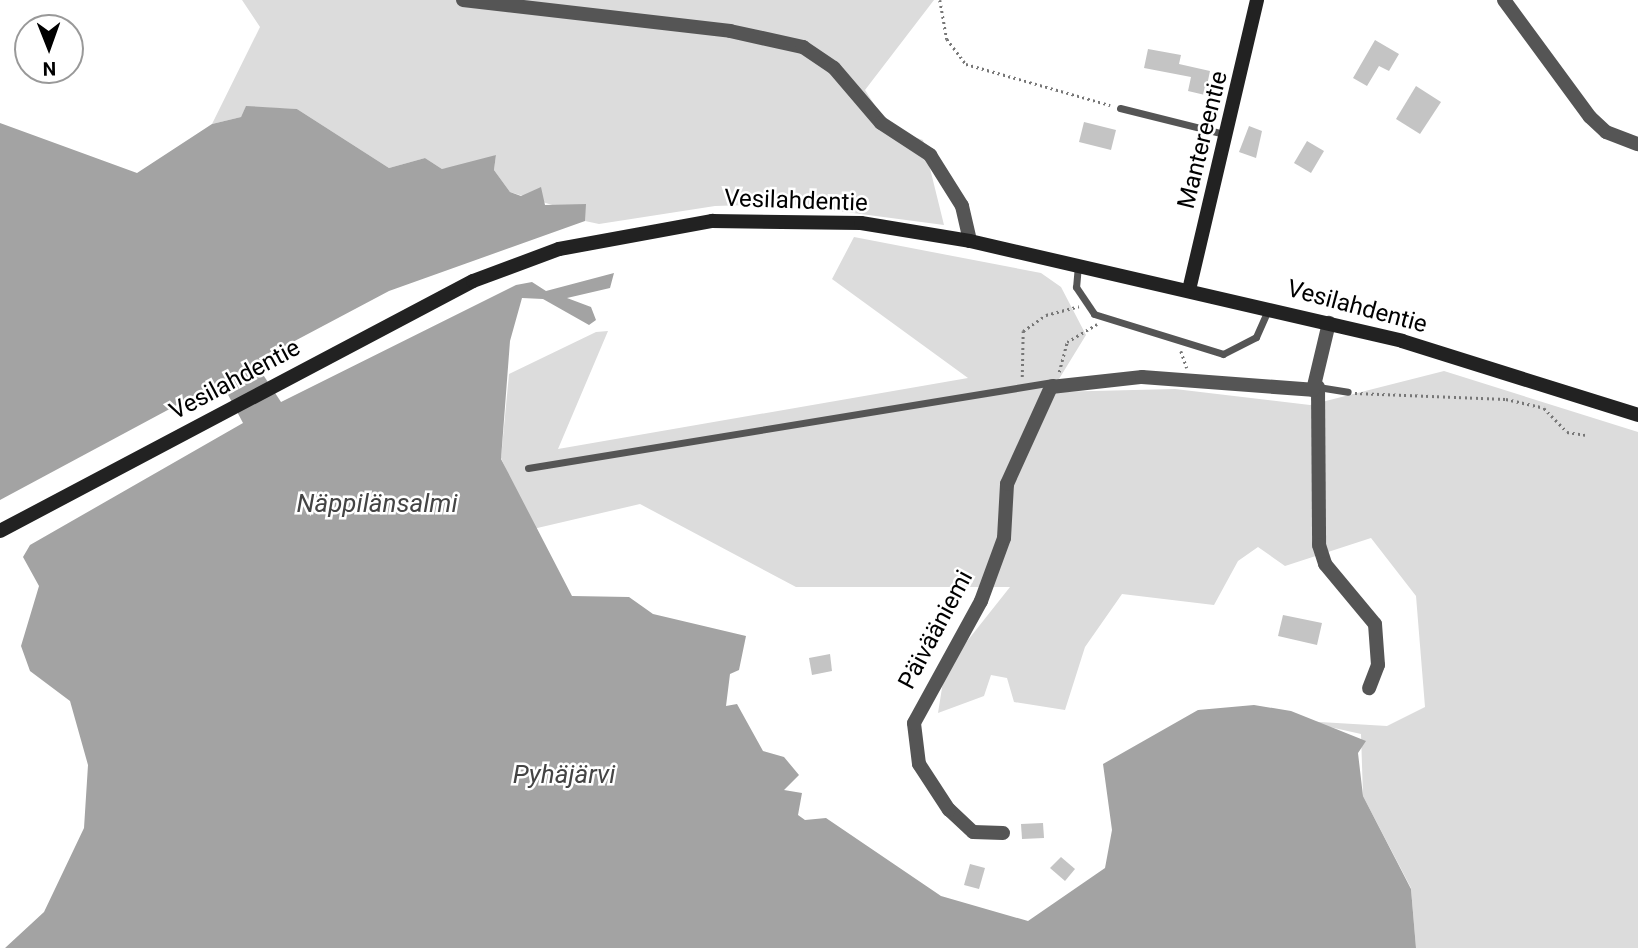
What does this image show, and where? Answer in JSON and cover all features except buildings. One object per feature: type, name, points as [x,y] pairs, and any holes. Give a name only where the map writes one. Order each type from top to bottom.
[{"type":"main road","name":"Mantereentie","points":[[1189,290],[1229,135],[1257,0]]},
{"type":"main road","name":"Vesilahdentie","points":[[0,531],[473,281],[608,237],[772,218],[861,223],[970,241],[1269,307],[1638,415]]},
{"type":"street","points":[[463,0],[730,31],[803,47],[834,68],[881,123],[930,155],[962,206],[970,241]]},
{"type":"street","points":[[1504,0],[1590,117],[1606,132],[1638,144]]},
{"type":"street","points":[[1329,323],[1318,387],[1318,545],[1325,564],[1375,624],[1378,666],[1369,688]]},
{"type":"street","points":[[1057,382],[1192,380],[1318,387]]},
{"type":"street","name":"Päivääniemi","points":[[1003,834],[973,832],[949,810],[919,764],[914,723],[981,601],[1004,538],[1007,485],[1057,382]]},
{"type":"lane","points":[[1120,108],[1229,135]]},
{"type":"lane","points":[[1078,265],[1082,305],[1103,317],[1223,354],[1245,347],[1264,324],[1269,307]]},
{"type":"lane","points":[[528,468],[1023,384],[1057,382]]},
{"type":"lane","points":[[1318,387],[1348,392]]},
{"type":"path","points":[[940,0],[947,39],[966,64],[1120,108]]},
{"type":"path","points":[[1023,384],[1023,331],[1046,315],[1082,305]]},
{"type":"path","points":[[1057,382],[1067,342],[1103,317]]},
{"type":"path","points":[[1182,341],[1192,380]]},
{"type":"path","points":[[1348,392],[1506,399],[1544,408],[1567,432],[1587,435]]},
{"type":"shaded area","points":[[242,0],[934,0],[865,90],[890,129],[923,140],[944,225],[785,204],[715,206],[599,224],[585,221],[585,204],[562,208],[510,192],[494,170],[496,155],[473,165],[442,169],[425,158],[389,168],[297,109],[246,107],[241,117],[212,124],[260,27]]},
{"type":"shaded area","points":[[854,237],[1041,273],[1061,287],[1086,335],[1051,392],[1175,389],[1310,405],[1444,371],[1638,432],[1638,948],[1416,948],[1411,888],[1363,796],[1361,734],[1303,721],[1387,726],[1425,707],[1416,596],[1371,538],[1285,566],[1258,547],[1238,561],[1214,605],[1122,594],[1085,647],[1065,710],[1014,702],[1007,678],[991,675],[984,696],[938,713],[945,669],[1010,587],[796,587],[640,504],[533,529],[501,458],[509,374],[596,332],[608,331],[558,449],[968,378],[832,279]]},
{"type":"water","points":[[246,106],[297,109],[389,168],[425,158],[442,169],[496,155],[494,170],[510,192],[521,196],[541,187],[545,205],[586,204],[585,221],[389,291],[272,353],[260,370],[281,402],[516,285],[532,282],[546,291],[614,273],[610,288],[567,298],[591,307],[596,320],[589,325],[543,299],[522,298],[510,341],[501,459],[572,596],[629,597],[653,614],[746,636],[739,670],[730,674],[726,706],[737,704],[763,751],[784,757],[799,775],[784,790],[802,793],[798,815],[805,820],[826,818],[941,896],[1028,921],[1105,868],[1112,830],[1103,764],[1198,710],[1254,705],[1291,711],[1366,741],[1358,753],[1363,796],[1411,889],[1416,948],[5,948],[44,912],[84,828],[88,765],[70,701],[30,671],[21,646],[39,586],[23,557],[30,545],[243,423],[225,389],[205,390],[0,500],[0,123],[137,173],[212,124],[241,117]]},
{"type":"water label","name":"Näppilänsalmi","points":[[377,504]]},
{"type":"water label","name":"Pyhäjärvi","points":[[564,775]]}]
